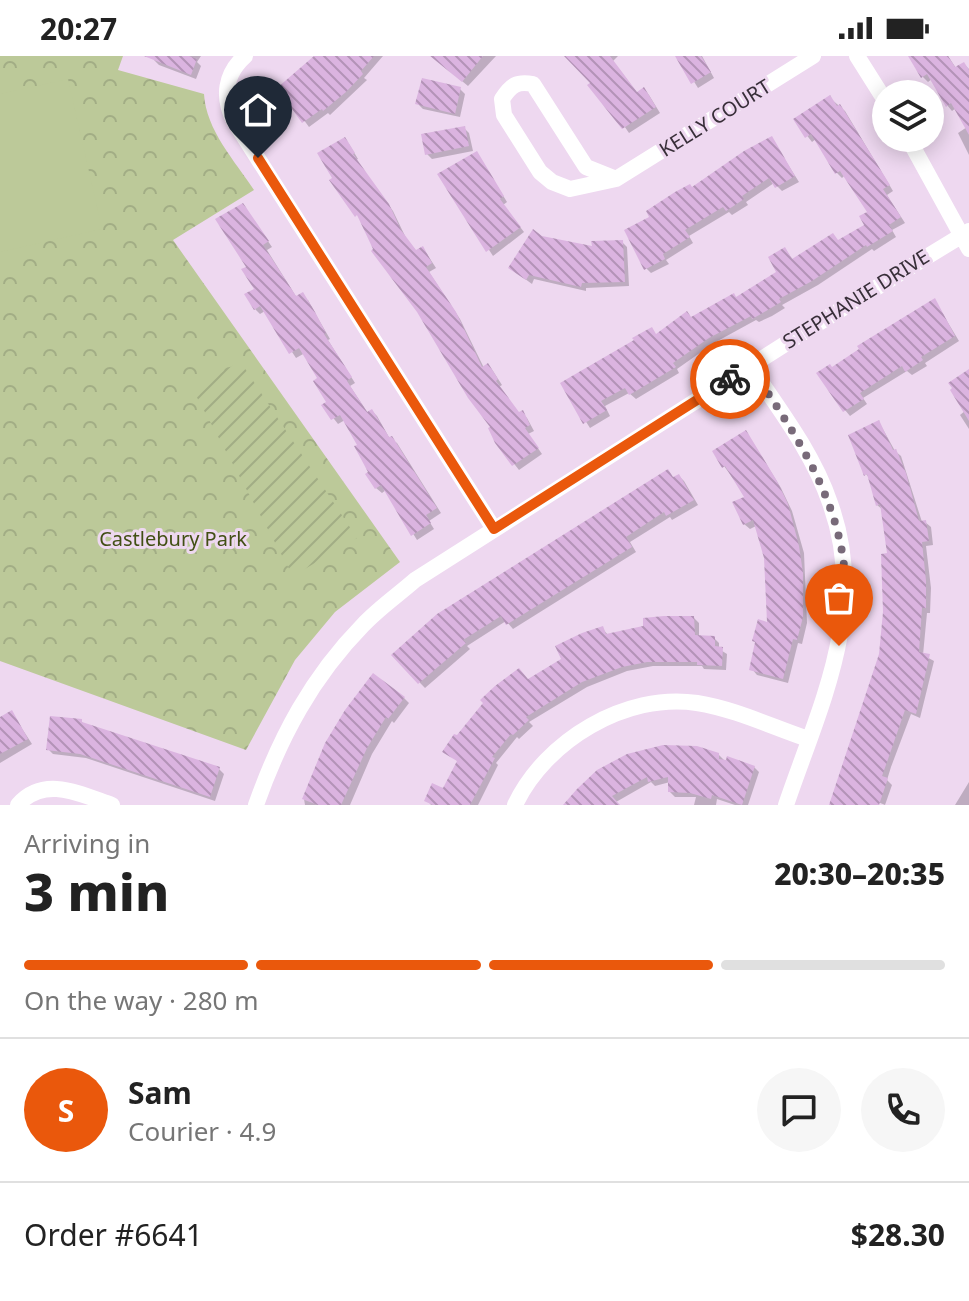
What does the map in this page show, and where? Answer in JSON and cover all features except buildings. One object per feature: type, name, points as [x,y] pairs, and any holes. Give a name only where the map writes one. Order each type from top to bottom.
[{"type":"street","points":[[245,56],[231,74],[226,90],[234,121],[494,529]]},
{"type":"street","name":"KELLY COURT","points":[[616,179],[586,167],[533,84],[522,82],[510,86],[502,99],[504,115],[540,172],[552,182],[570,189],[616,179],[813,56]]},
{"type":"street","points":[[857,56],[872,80]]},
{"type":"street","points":[[916,152],[967,238]]},
{"type":"street","name":"STEPHANIE DRIVE","points":[[256,805],[275,751],[314,682],[364,623],[415,580],[750,366],[967,238]]},
{"type":"street","points":[[750,366],[797,437],[831,504],[839,539],[846,600],[834,665],[786,805]]},
{"type":"street","points":[[515,805],[539,768],[566,741],[619,712],[662,703],[695,703],[808,739]]},
{"type":"street","points":[[18,805],[38,790],[54,787],[112,805]]},
{"type":"green space","name":"Castlebury Park","points":[[0,56],[123,56],[118,70],[204,94],[216,133],[254,190],[173,240],[400,562],[335,612],[295,660],[246,750],[0,661]]},
{"type":"green space","points":[[68,79],[102,229],[0,252],[0,94]]},
{"type":"green space","points":[[240,361],[357,538],[293,576],[193,390]]},
{"type":"way so far","points":[[730,379],[750,366],[797,437],[831,504],[839,539],[846,600],[839,646]]},
{"type":"route","points":[[258,158],[494,529],[730,379]]}]
